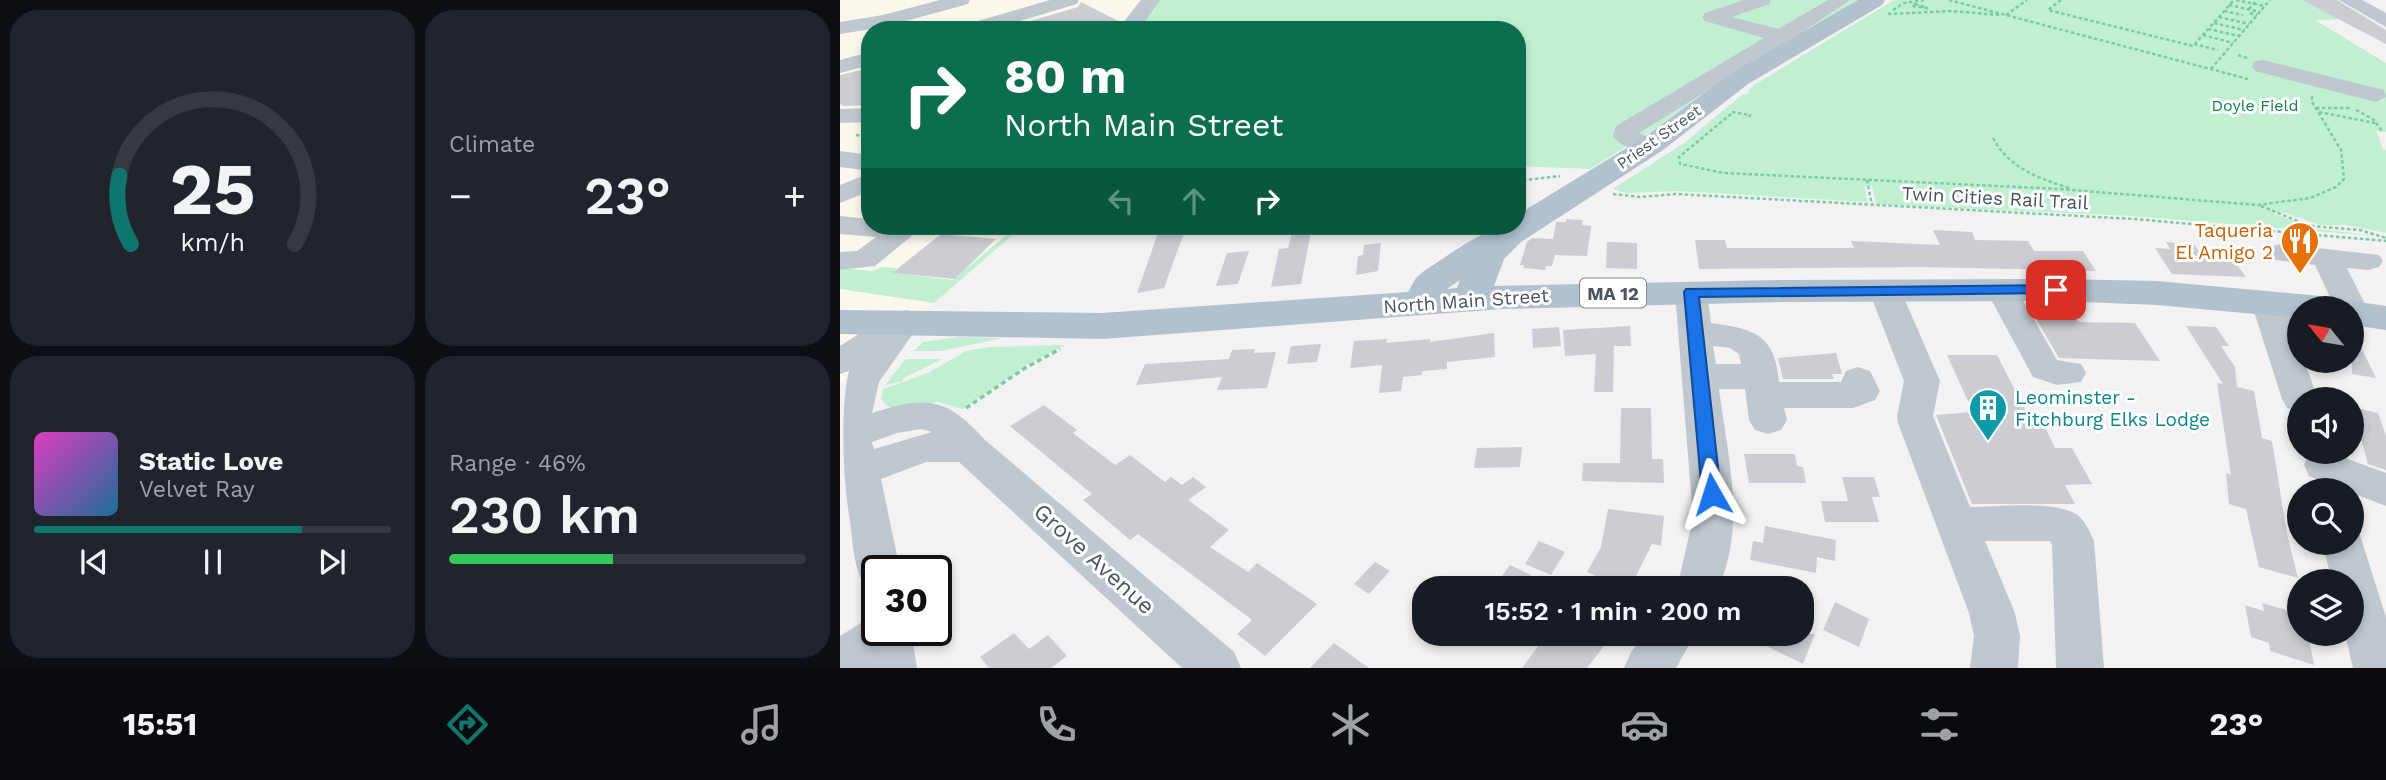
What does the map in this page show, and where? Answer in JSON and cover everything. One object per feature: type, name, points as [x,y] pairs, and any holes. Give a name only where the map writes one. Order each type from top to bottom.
[{"type":"main road","name":"Priest Street","points":[[1526,224],[1649,146],[1726,90],[1756,60],[1874,0]]},
{"type":"main road","name":"Priest Street","points":[[1474,299],[1483,264],[1494,248],[1508,235]]},
{"type":"main road","points":[[1422,303],[1429,286],[1444,273],[1480,249],[1508,235]]},
{"type":"main road","name":"North Main Street","points":[[840,322],[1101,326],[1474,299],[1691,292],[2002,290],[2157,293],[2287,304]]},
{"type":"main road","name":"North Main Street","points":[[840,299],[871,305],[906,321]]},
{"type":"street","points":[[902,21],[961,0]]},
{"type":"street","points":[[999,21],[1070,0]]},
{"type":"street","points":[[1136,21],[1151,0]]},
{"type":"street","points":[[1762,0],[1712,17],[1791,40],[1841,0]]},
{"type":"street","points":[[2348,0],[2386,21]]},
{"type":"street","points":[[864,7],[885,21]]},
{"type":"street","points":[[840,28],[861,27]]},
{"type":"street","points":[[840,67],[861,61]]},
{"type":"street","points":[[2328,61],[2354,76],[2380,115]]},
{"type":"street","points":[[2258,73],[2380,115]]},
{"type":"street","points":[[1649,146],[1625,136],[1625,131],[1680,97],[1726,90]]},
{"type":"street","points":[[1680,97],[1705,105]]},
{"type":"street","points":[[840,116],[861,115]]},
{"type":"street","points":[[840,159],[861,162]]},
{"type":"street","points":[[840,194],[861,185]]},
{"type":"street","points":[[840,194],[861,196]]},
{"type":"street","points":[[840,225],[861,226]]},
{"type":"street","points":[[840,261],[864,260],[897,235]]},
{"type":"street","points":[[2281,253],[2326,257],[2380,247]]},
{"type":"street","points":[[2326,257],[2344,296]]},
{"type":"street","points":[[1885,290],[1921,375],[1923,385],[1916,409],[1917,423],[1995,624],[1997,636],[1994,668]]},
{"type":"street","points":[[2002,290],[2045,368],[2057,373],[2069,373]]},
{"type":"street","points":[[1691,292],[1714,518],[1701,576]]},
{"type":"street","points":[[2267,302],[2296,387]]},
{"type":"street","points":[[840,362],[906,321]]},
{"type":"street","points":[[875,555],[850,443],[854,405],[862,379],[906,321]]},
{"type":"street","points":[[1695,332],[1731,336],[1751,344],[1757,354],[1764,397]]},
{"type":"street","points":[[1699,376],[1764,397],[1853,395],[1861,391],[1858,380]]},
{"type":"street","points":[[850,443],[920,448],[942,445],[965,432]]},
{"type":"street","name":"Grove Avenue","points":[[965,432],[1217,668]]},
{"type":"street","points":[[2323,469],[2386,490]]},
{"type":"street","points":[[1957,524],[2048,523],[2066,530],[2073,541],[2080,668]]},
{"type":"street","points":[[2347,555],[2377,668]]},
{"type":"street","points":[[840,661],[884,646]]},
{"type":"street","points":[[1648,668],[1664,646]]},
{"type":"path","points":[[1949,0],[2211,69],[2258,73]]},
{"type":"path","points":[[1924,10],[1927,7],[1921,2],[1904,4],[1885,15],[1924,10],[2006,15],[2028,0]]},
{"type":"path","points":[[2061,0],[2048,10],[2218,50]]},
{"type":"path","points":[[2194,44],[2235,0],[2264,6]]},
{"type":"path","points":[[2250,11],[2257,0]]},
{"type":"path","points":[[2211,69],[2268,0]]},
{"type":"path","points":[[1921,2],[1912,6],[1924,10]]},
{"type":"path","points":[[2230,5],[2258,13]]},
{"type":"path","points":[[2224,11],[2244,15]]},
{"type":"path","points":[[2219,17],[2249,24]]},
{"type":"path","points":[[2229,34],[2240,21]]},
{"type":"path","points":[[2214,23],[2244,30]]},
{"type":"path","points":[[2208,29],[2239,36]]},
{"type":"path","points":[[2203,35],[2233,43]]},
{"type":"path","points":[[1726,90],[1732,112]]},
{"type":"path","points":[[1732,112],[1679,158],[1680,164],[1724,173],[2075,190],[2257,205],[2310,198],[2336,187],[2344,179],[2341,150],[2312,96]]},
{"type":"path","points":[[2339,103],[2380,115]]},
{"type":"path","points":[[2318,110],[2333,106],[2356,109]]},
{"type":"path","points":[[2318,110],[2360,118],[2380,115]]},
{"type":"path","points":[[1732,112],[1750,115],[1749,117]]},
{"type":"path","points":[[1993,138],[2001,154],[2020,168],[2075,190]]},
{"type":"path","points":[[1526,179],[1552,175],[1568,177]]},
{"type":"path","points":[[1867,179],[1872,205]]},
{"type":"path","name":"Twin Cities Rail Trail","points":[[1606,192],[1627,197],[1676,194],[2134,219],[2380,247]]},
{"type":"path","points":[[2257,205],[2310,226],[2360,230],[2380,247]]},
{"type":"path","points":[[965,432],[1025,368],[1064,348]]},
{"type":"shaded area","points":[[840,0],[1157,0],[1141,21],[861,21],[861,235],[1013,235],[840,384]]},
{"type":"green space","points":[[1157,0],[1858,0],[1718,83],[1651,131],[1590,169],[1526,166],[1526,21],[1141,21]]},
{"type":"green space","name":"Doyle Field","points":[[1894,0],[2333,0],[2366,19],[2315,20],[2386,63],[2386,132],[2376,131],[2383,149],[2386,150],[2386,233],[2346,225],[2320,225],[2285,213],[2271,212],[2310,228],[2376,236],[2131,216],[1876,204],[1872,186],[1865,186],[1867,202],[1678,191],[1626,193],[1613,189],[1684,143],[1742,95],[1750,93],[1748,90],[1756,84]]},
{"type":"green space","points":[[1006,235],[1013,235],[934,303],[840,289],[840,268],[873,271],[882,267],[897,268],[892,273],[953,280]]},
{"type":"green space","points":[[960,337],[1003,338],[941,351],[914,351],[923,342]]},
{"type":"green space","points":[[1065,345],[1030,363],[963,409],[938,402],[894,409],[881,399],[883,389],[928,373],[966,351],[990,347]]},
{"type":"green space","points":[[906,359],[943,359],[903,378],[903,381],[885,385]]},
{"type":"building","points":[[2302,0],[2337,0],[2386,30],[2386,44]]},
{"type":"building","points":[[1081,2],[1118,21],[1031,21],[1078,7]]},
{"type":"building","points":[[861,70],[861,105],[840,104],[840,75]]},
{"type":"building","points":[[1566,219],[1583,220],[1582,225],[1591,226],[1587,256],[1555,255],[1552,266],[1546,266],[1545,270],[1523,268],[1524,265],[1520,265],[1527,242],[1532,238],[1553,239],[1556,222],[1566,222]]},
{"type":"building","points":[[1933,230],[1972,232],[1975,240],[2028,241],[2034,251],[2083,251],[2096,271],[1922,267],[1699,269],[1695,240],[1725,240],[1727,248],[1854,248],[1851,241],[1940,245]]},
{"type":"building","points":[[940,235],[996,239],[955,279],[892,273]]},
{"type":"building","points":[[1157,235],[1183,235],[1164,288],[1137,293]]},
{"type":"building","points":[[1292,235],[1310,235],[1301,284],[1271,287],[1279,249],[1288,248]]},
{"type":"building","points":[[1607,242],[1637,243],[1637,269],[1606,268]]},
{"type":"building","points":[[2166,242],[2195,245],[2201,256],[2231,257],[2246,277],[2172,274],[2155,248],[2170,249]]},
{"type":"building","points":[[1381,243],[1378,271],[1356,275],[1358,256],[1363,255],[1364,245]]},
{"type":"building","points":[[1249,251],[1238,284],[1216,286],[1227,253]]},
{"type":"building","points":[[2035,317],[2075,317],[2078,322],[2135,323],[2160,361],[2059,358]]},
{"type":"building","points":[[1630,326],[1631,346],[1614,346],[1613,392],[1594,392],[1596,354],[1565,356],[1563,330]]},
{"type":"building","points":[[2186,326],[2216,327],[2229,346],[2221,346],[2235,367],[2237,387],[2254,391],[2262,438],[2272,441],[2287,534],[2287,555],[2292,555],[2296,569],[2287,569],[2287,575],[2259,567],[2246,509],[2229,504],[2226,473],[2231,475],[2217,383],[2223,384]]},
{"type":"building","points":[[1559,327],[1561,346],[1533,348],[1532,329]]},
{"type":"building","points":[[1494,333],[1495,357],[1447,362],[1447,369],[1422,371],[1422,375],[1403,377],[1401,391],[1379,393],[1382,365],[1350,368],[1354,341],[1387,339],[1386,343],[1430,339],[1430,342]]},
{"type":"building","points":[[1321,344],[1317,362],[1287,364],[1291,346]]},
{"type":"building","points":[[1255,349],[1254,353],[1276,352],[1267,388],[1217,390],[1222,377],[1136,385],[1145,364],[1229,359],[1232,350]]},
{"type":"building","points":[[1836,353],[1842,374],[1832,374],[1834,379],[1783,379],[1778,358]]},
{"type":"building","points":[[2364,354],[2376,378],[2352,374],[2364,373]]},
{"type":"building","name":"Leominster - Fitchburg Elks Lodge","points":[[1947,355],[1997,355],[2033,425],[2044,425],[2055,448],[2072,448],[2092,484],[2065,485],[2075,504],[1972,504],[1936,415],[1973,412]]},
{"type":"building","points":[[1044,405],[1077,430],[1073,433],[1115,465],[1130,455],[1165,482],[1171,477],[1182,485],[1193,477],[1206,487],[1188,500],[1229,530],[1210,547],[1248,572],[1257,563],[1317,604],[1265,656],[1237,634],[1252,620],[1138,534],[1130,540],[1083,500],[1092,494],[1010,426]]},
{"type":"building","points":[[1621,408],[1651,408],[1652,459],[1663,459],[1664,483],[1582,481],[1583,463],[1620,463]]},
{"type":"building","points":[[2364,410],[2378,413],[2386,436],[2386,470],[2368,464],[2364,450]]},
{"type":"building","points":[[1522,447],[1520,467],[1474,468],[1477,448]]},
{"type":"building","points":[[1744,454],[1795,454],[1797,466],[1803,467],[1806,483],[1749,483]]},
{"type":"building","points":[[1842,477],[1874,477],[1880,497],[1872,497],[1879,522],[1825,522],[1821,501],[1848,501]]},
{"type":"building","points":[[1608,509],[1664,516],[1661,546],[1652,544],[1636,576],[1596,576],[1587,572],[1601,547]]},
{"type":"building","points":[[1765,526],[1836,540],[1835,561],[1817,557],[1816,573],[1750,560],[1753,541],[1763,543]]},
{"type":"building","points":[[1539,541],[1565,552],[1551,575],[1525,564]]},
{"type":"building","points":[[1375,562],[1390,571],[1369,594],[1354,584]]},
{"type":"building","points":[[1510,565],[1531,575],[1530,576],[1502,576]]},
{"type":"building","points":[[1835,602],[1869,619],[1859,647],[1823,630]]},
{"type":"building","points":[[2262,603],[2287,610],[2287,646],[2310,646],[2314,665],[2270,651],[2269,643],[2251,637],[2245,605],[2264,611]]},
{"type":"building","points":[[1014,633],[1029,649],[1048,635],[1067,656],[1051,668],[989,668],[980,657]]},
{"type":"building","points":[[1334,643],[1369,668],[1310,668]]},
{"type":"building","points":[[1538,646],[1604,646],[1587,668],[1522,668]]},
{"type":"building","points":[[1766,646],[1810,646],[1803,664]]},
{"type":"place","name":"Taqueria El Amigo 2","points":[[2300,275]]},
{"type":"place","name":"Leominster - Fitchburg Elks Lodge","points":[[1988,442]]},
{"type":"route","points":[[1712,494],[1691,292],[2056,290]]}]
